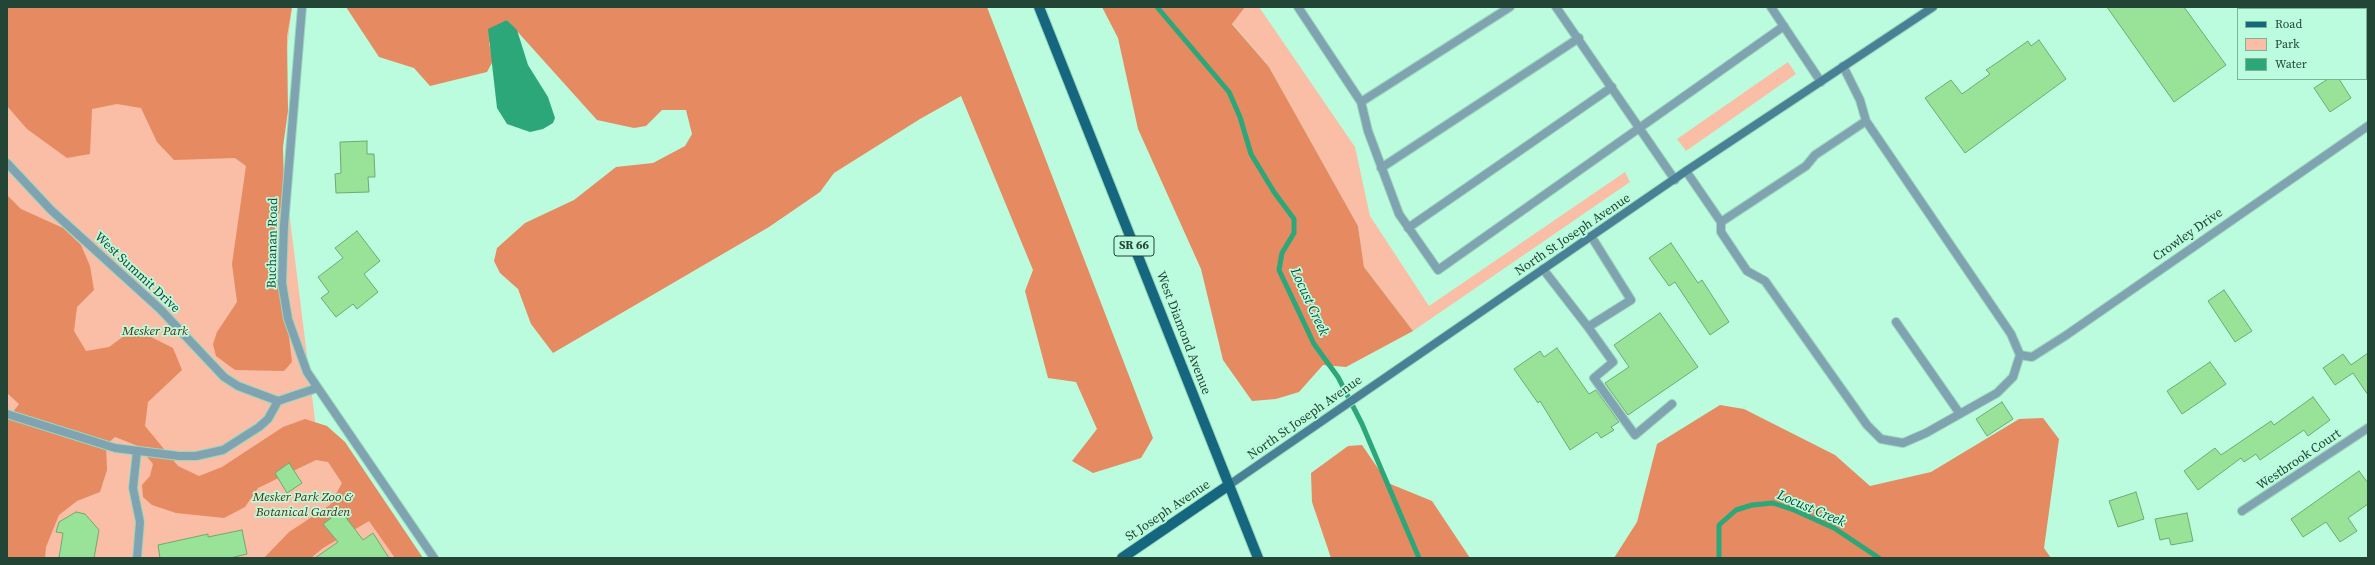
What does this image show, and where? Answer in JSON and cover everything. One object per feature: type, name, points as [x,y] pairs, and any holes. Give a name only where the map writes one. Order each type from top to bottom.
[{"type":"main road","name":"West Diamond Avenue","points":[[1039,7],[1258,558]]},
{"type":"main road","name":"North St Joseph Avenue","points":[[1229,485],[1686,171],[1932,7]]},
{"type":"main road","name":"St Joseph Avenue","points":[[1122,558],[1229,485]]},
{"type":"street","name":"Buchanan Road","points":[[302,7],[285,209],[282,283],[292,335],[307,372],[317,388],[434,558]]},
{"type":"street","points":[[1298,7],[1362,102],[1381,168],[1399,214],[1438,270],[1784,26]]},
{"type":"street","points":[[1362,102],[1510,7]]},
{"type":"street","points":[[1556,7],[1579,38],[1675,180]]},
{"type":"street","points":[[1771,7],[1821,82]]},
{"type":"street","points":[[1381,168],[1579,38]]},
{"type":"street","points":[[1686,171],[1721,222],[1722,232],[1747,271],[1765,281],[1867,425],[1881,439],[1903,443],[1997,393],[2013,377],[2020,355],[2011,334],[1866,121],[1860,100],[1844,66]]},
{"type":"street","points":[[1408,228],[1612,87]]},
{"type":"street","points":[[1721,222],[1806,166],[1815,155],[1866,121]]},
{"type":"street","name":"Crowley Drive","points":[[2020,355],[2032,357],[2065,336],[2368,126]]},
{"type":"street","name":"West Summit Drive","points":[[7,162],[51,210],[160,309],[224,377],[238,386],[278,401]]},
{"type":"street","points":[[1588,327],[1631,300],[1591,236]]},
{"type":"street","points":[[1543,269],[1613,362],[1594,378],[1635,435],[1672,404]]},
{"type":"street","points":[[1896,322],[1960,414]]},
{"type":"street","points":[[7,414],[116,448],[196,456],[223,450],[268,419],[278,401],[317,388]]},
{"type":"street","name":"Westbrook Court","points":[[2242,511],[2368,428]]},
{"type":"street","points":[[137,451],[133,488],[140,522],[137,558]]},
{"type":"green space","name":"Mesker Park","points":[[7,7],[292,7],[278,123],[316,428],[405,558],[7,558]]},
{"type":"green space","points":[[1245,7],[1259,7],[1355,147],[1370,216],[1429,306],[1625,172],[1630,182],[1413,331],[1364,267],[1358,226],[1269,67],[1232,23]]},
{"type":"green space","points":[[1788,62],[1796,74],[1686,151],[1677,139]]},
{"type":"shaded area","points":[[7,7],[292,7],[287,36],[288,111],[283,147],[284,193],[276,227],[292,362],[284,371],[235,370],[216,356],[213,344],[217,332],[237,302],[232,264],[246,166],[235,158],[174,160],[157,142],[141,108],[117,104],[92,109],[90,154],[67,158],[27,129],[7,106]]},
{"type":"shaded area","points":[[346,7],[987,7],[1153,438],[1141,458],[1093,473],[1072,461],[1097,429],[1076,382],[1048,378],[1025,291],[1033,270],[961,96],[920,119],[834,173],[820,192],[769,227],[553,353],[531,324],[518,289],[500,273],[494,261],[497,248],[525,223],[574,200],[616,167],[653,163],[685,146],[692,134],[686,110],[662,110],[646,126],[634,128],[597,120],[507,20],[489,43],[493,61],[487,72],[430,86],[414,68],[379,57]]},
{"type":"shaded area","points":[[1102,7],[1245,7],[1232,24],[1269,67],[1358,226],[1364,267],[1413,331],[1346,367],[1323,365],[1299,392],[1276,399],[1252,401],[1223,360],[1201,269],[1138,129],[1118,38]]},
{"type":"shaded area","points":[[7,195],[21,209],[63,228],[81,245],[90,266],[94,290],[77,307],[74,331],[86,351],[109,347],[128,333],[151,337],[173,348],[182,370],[148,402],[145,426],[178,466],[199,476],[222,467],[283,427],[305,419],[327,426],[345,442],[423,558],[395,558],[369,521],[323,548],[311,558],[264,558],[289,532],[330,505],[342,483],[328,462],[316,460],[258,488],[245,507],[224,518],[176,513],[152,505],[143,497],[142,485],[150,476],[153,464],[138,446],[115,437],[106,445],[107,470],[100,492],[77,501],[59,515],[46,547],[45,558],[7,558],[7,420],[19,404],[7,393]]},
{"type":"shaded area","points":[[1720,405],[1744,409],[1835,455],[1870,486],[1931,472],[2019,419],[2043,418],[2059,439],[2044,548],[2051,558],[1614,558],[1637,522],[1657,444]]},
{"type":"shaded area","points":[[1362,445],[1388,483],[1432,501],[1470,558],[1331,558],[1312,502],[1311,473],[1348,446]]},
{"type":"water","points":[[507,20],[517,30],[528,65],[548,97],[555,118],[553,123],[543,129],[530,132],[507,124],[497,108],[488,29]]},
{"type":"building","points":[[2107,7],[2184,7],[2226,65],[2174,102]]},
{"type":"building","points":[[2039,40],[2066,79],[1965,153],[1925,98],[1951,80],[1962,94],[1990,74],[1986,70],[2028,41],[2031,46]]},
{"type":"building","points":[[2326,80],[2340,80],[2351,98],[2330,112],[2314,88]]},
{"type":"building","points":[[367,141],[367,154],[374,154],[375,177],[368,177],[369,192],[336,193],[335,174],[341,173],[340,142]]},
{"type":"building","points":[[357,231],[380,261],[364,274],[378,292],[357,309],[353,304],[336,317],[321,298],[329,292],[318,277],[343,258],[335,248]]},
{"type":"building","points":[[1671,243],[1698,283],[1702,280],[1729,322],[1710,335],[1675,282],[1669,286],[1649,258]]},
{"type":"building","points":[[2224,290],[2252,331],[2235,342],[2208,301]]},
{"type":"building","points":[[1660,313],[1698,367],[1628,415],[1605,383],[1629,367],[1614,345]]},
{"type":"building","points":[[1557,348],[1589,394],[1596,390],[1619,422],[1611,427],[1614,430],[1601,438],[1597,432],[1570,450],[1540,401],[1538,403],[1514,369],[1540,351],[1544,357]]},
{"type":"building","points":[[2368,353],[2368,395],[2353,373],[2335,385],[2323,368],[2343,354],[2351,365]]},
{"type":"building","points":[[2210,362],[2226,384],[2182,414],[2167,391]]},
{"type":"building","points":[[2313,397],[2330,420],[2308,436],[2304,430],[2260,460],[2256,454],[2244,462],[2241,458],[2198,490],[2184,471],[2215,448],[2221,455],[2271,421],[2274,425]]},
{"type":"building","points":[[2002,402],[2013,419],[1987,436],[1976,419]]},
{"type":"building","points":[[289,463],[302,483],[287,493],[275,473]]},
{"type":"building","points":[[2359,471],[2368,483],[2368,504],[2348,518],[2357,531],[2340,542],[2326,522],[2303,537],[2291,519]]},
{"type":"building","points":[[2136,492],[2144,519],[2118,527],[2109,501]]},
{"type":"building","points":[[341,511],[363,540],[373,533],[389,558],[315,558],[338,542],[323,524]]},
{"type":"building","points":[[76,512],[85,514],[99,530],[94,558],[59,558],[63,533],[56,532],[59,522]]},
{"type":"building","points":[[2187,513],[2193,541],[2171,545],[2169,538],[2160,540],[2155,519]]},
{"type":"building","points":[[242,530],[247,554],[230,558],[160,558],[158,545],[208,534],[208,537]]},
{"type":"waterway","name":"Locust Creek","points":[[1157,7],[1229,92],[1240,117],[1251,154],[1274,192],[1294,219],[1294,233],[1282,253],[1279,270],[1314,344],[1338,377],[1362,424],[1419,558]]},
{"type":"waterway","name":"Locust Creek","points":[[1719,558],[1719,525],[1736,510],[1752,505],[1773,503],[1794,510],[1834,528],[1879,558]]},
{"type":"park label","name":"Mesker Park Zoo & Botanical Garden","points":[[303,506]]}]
